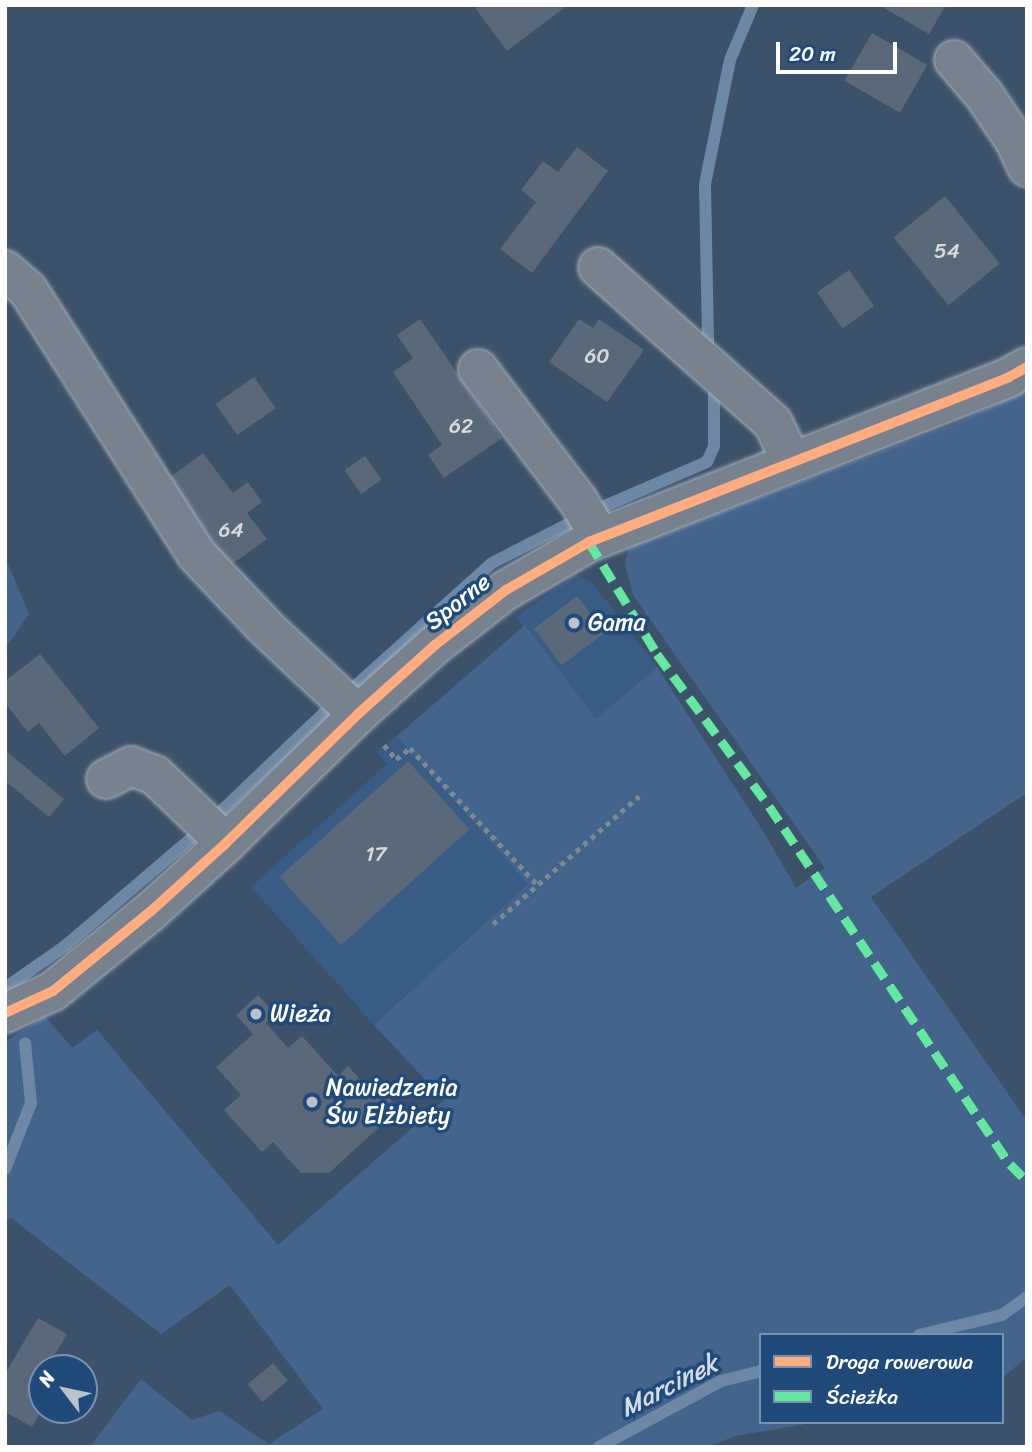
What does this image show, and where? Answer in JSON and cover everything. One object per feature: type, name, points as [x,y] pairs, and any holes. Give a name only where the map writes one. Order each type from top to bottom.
[{"type":"street","points":[[954,60],[984,95],[1014,141],[1027,167]]},
{"type":"street","points":[[598,267],[774,423],[790,460]]},
{"type":"street","points":[[5,270],[28,290],[197,555],[266,628],[358,714]]},
{"type":"street","name":"Sporne","points":[[5,1013],[53,991],[150,912],[226,843],[358,714],[435,645],[506,590],[600,537],[790,460],[1009,377],[1027,367]]},
{"type":"street","points":[[478,369],[579,502],[600,537]]},
{"type":"street","points":[[106,779],[131,766],[155,775],[226,843]]},
{"type":"path","points":[[358,714],[396,759],[410,748],[537,884]]},
{"type":"path","points":[[493,924],[639,796]]},
{"type":"shaded area","points":[[1027,388],[1027,793],[871,897],[1027,1121],[1027,1357],[1004,1376],[1004,1333],[759,1333],[759,1424],[805,1424],[735,1436],[708,1447],[90,1447],[141,1379],[192,1420],[219,1411],[269,1444],[323,1409],[230,1285],[161,1334],[10,1217],[5,1226],[5,1042],[45,1016],[72,1048],[97,1030],[278,1245],[444,1100],[374,1025],[528,884],[397,736],[525,625],[596,719],[657,667],[763,831],[796,888],[825,868],[633,595],[625,564],[629,547],[964,420]]},
{"type":"shaded area","points":[[5,557],[29,614],[5,649]]},
{"type":"shaded area","points":[[575,575],[592,582],[657,667],[596,719],[516,617]]},
{"type":"shaded area","points":[[397,736],[529,884],[374,1025],[251,887],[387,764],[376,752]]},
{"type":"building","points":[[480,5],[568,5],[507,51],[476,9]]},
{"type":"building","points":[[879,5],[946,5],[929,34]]},
{"type":"building","points":[[872,33],[927,65],[900,113],[844,81]]},
{"type":"building","points":[[577,147],[608,171],[532,273],[500,249],[536,202],[521,190],[543,161],[558,172]]},
{"type":"building","points":[[945,196],[1000,264],[948,305],[894,238]]},
{"type":"building","points":[[849,270],[874,306],[842,328],[817,292]]},
{"type":"building","points":[[420,319],[502,438],[444,478],[428,455],[442,445],[393,372],[413,358],[397,335]]},
{"type":"building","points":[[579,319],[593,328],[599,319],[644,350],[607,402],[549,362]]},
{"type":"building","points":[[254,377],[276,408],[237,435],[215,404]]},
{"type":"building","points":[[203,453],[233,493],[248,482],[262,502],[247,513],[267,539],[228,567],[165,481]]},
{"type":"building","points":[[365,456],[382,480],[361,494],[345,470]]},
{"type":"building","points":[[577,596],[605,633],[562,665],[534,628]]},
{"type":"building","points":[[40,654],[99,728],[65,756],[39,723],[28,732],[5,703],[5,681]]},
{"type":"building","points":[[5,750],[64,799],[49,817],[5,781]]},
{"type":"building","points":[[408,761],[470,829],[341,945],[279,877]]},
{"type":"building","name":"Nawiedzenia Św Elżbiety","points":[[258,995],[275,1014],[266,1023],[288,1048],[302,1036],[338,1076],[348,1066],[366,1086],[371,1082],[377,1088],[379,1086],[399,1109],[329,1173],[301,1173],[273,1142],[262,1152],[224,1110],[241,1095],[216,1067],[253,1034],[236,1015]]},
{"type":"building","points":[[38,1318],[67,1334],[55,1354],[28,1354],[28,1424],[34,1424],[32,1427],[5,1412],[5,1374]]},
{"type":"building","points":[[273,1363],[288,1381],[263,1402],[248,1384]]},
{"type":"waterway","points":[[708,342],[705,184],[730,60],[753,5]]},
{"type":"waterway","points":[[600,508],[707,462],[714,446],[714,395]]},
{"type":"waterway","points":[[352,689],[492,563],[570,523]]},
{"type":"waterway","points":[[216,816],[329,708]]},
{"type":"waterway","points":[[5,988],[65,946],[195,835]]},
{"type":"waterway","points":[[5,1169],[31,1103],[25,1043]]},
{"type":"waterway","name":"Marcinek","points":[[927,1333],[1002,1315],[1027,1297]]},
{"type":"waterway","name":"Marcinek","points":[[599,1447],[721,1381],[759,1372]]},
{"type":"marked path","points":[[589,542],[657,654],[769,806],[1010,1164],[1027,1181]]},
{"type":"cycle path","points":[[5,1013],[53,991],[150,912],[226,843],[358,714],[435,645],[506,590],[589,542],[1009,377],[1027,367]]},
{"type":"place","name":"Gama","points":[[574,623]]},
{"type":"place","name":"Wieża","points":[[256,1014]]},
{"type":"place","name":"Nawiedzenia Św Elżbiety","points":[[312,1102]]}]
